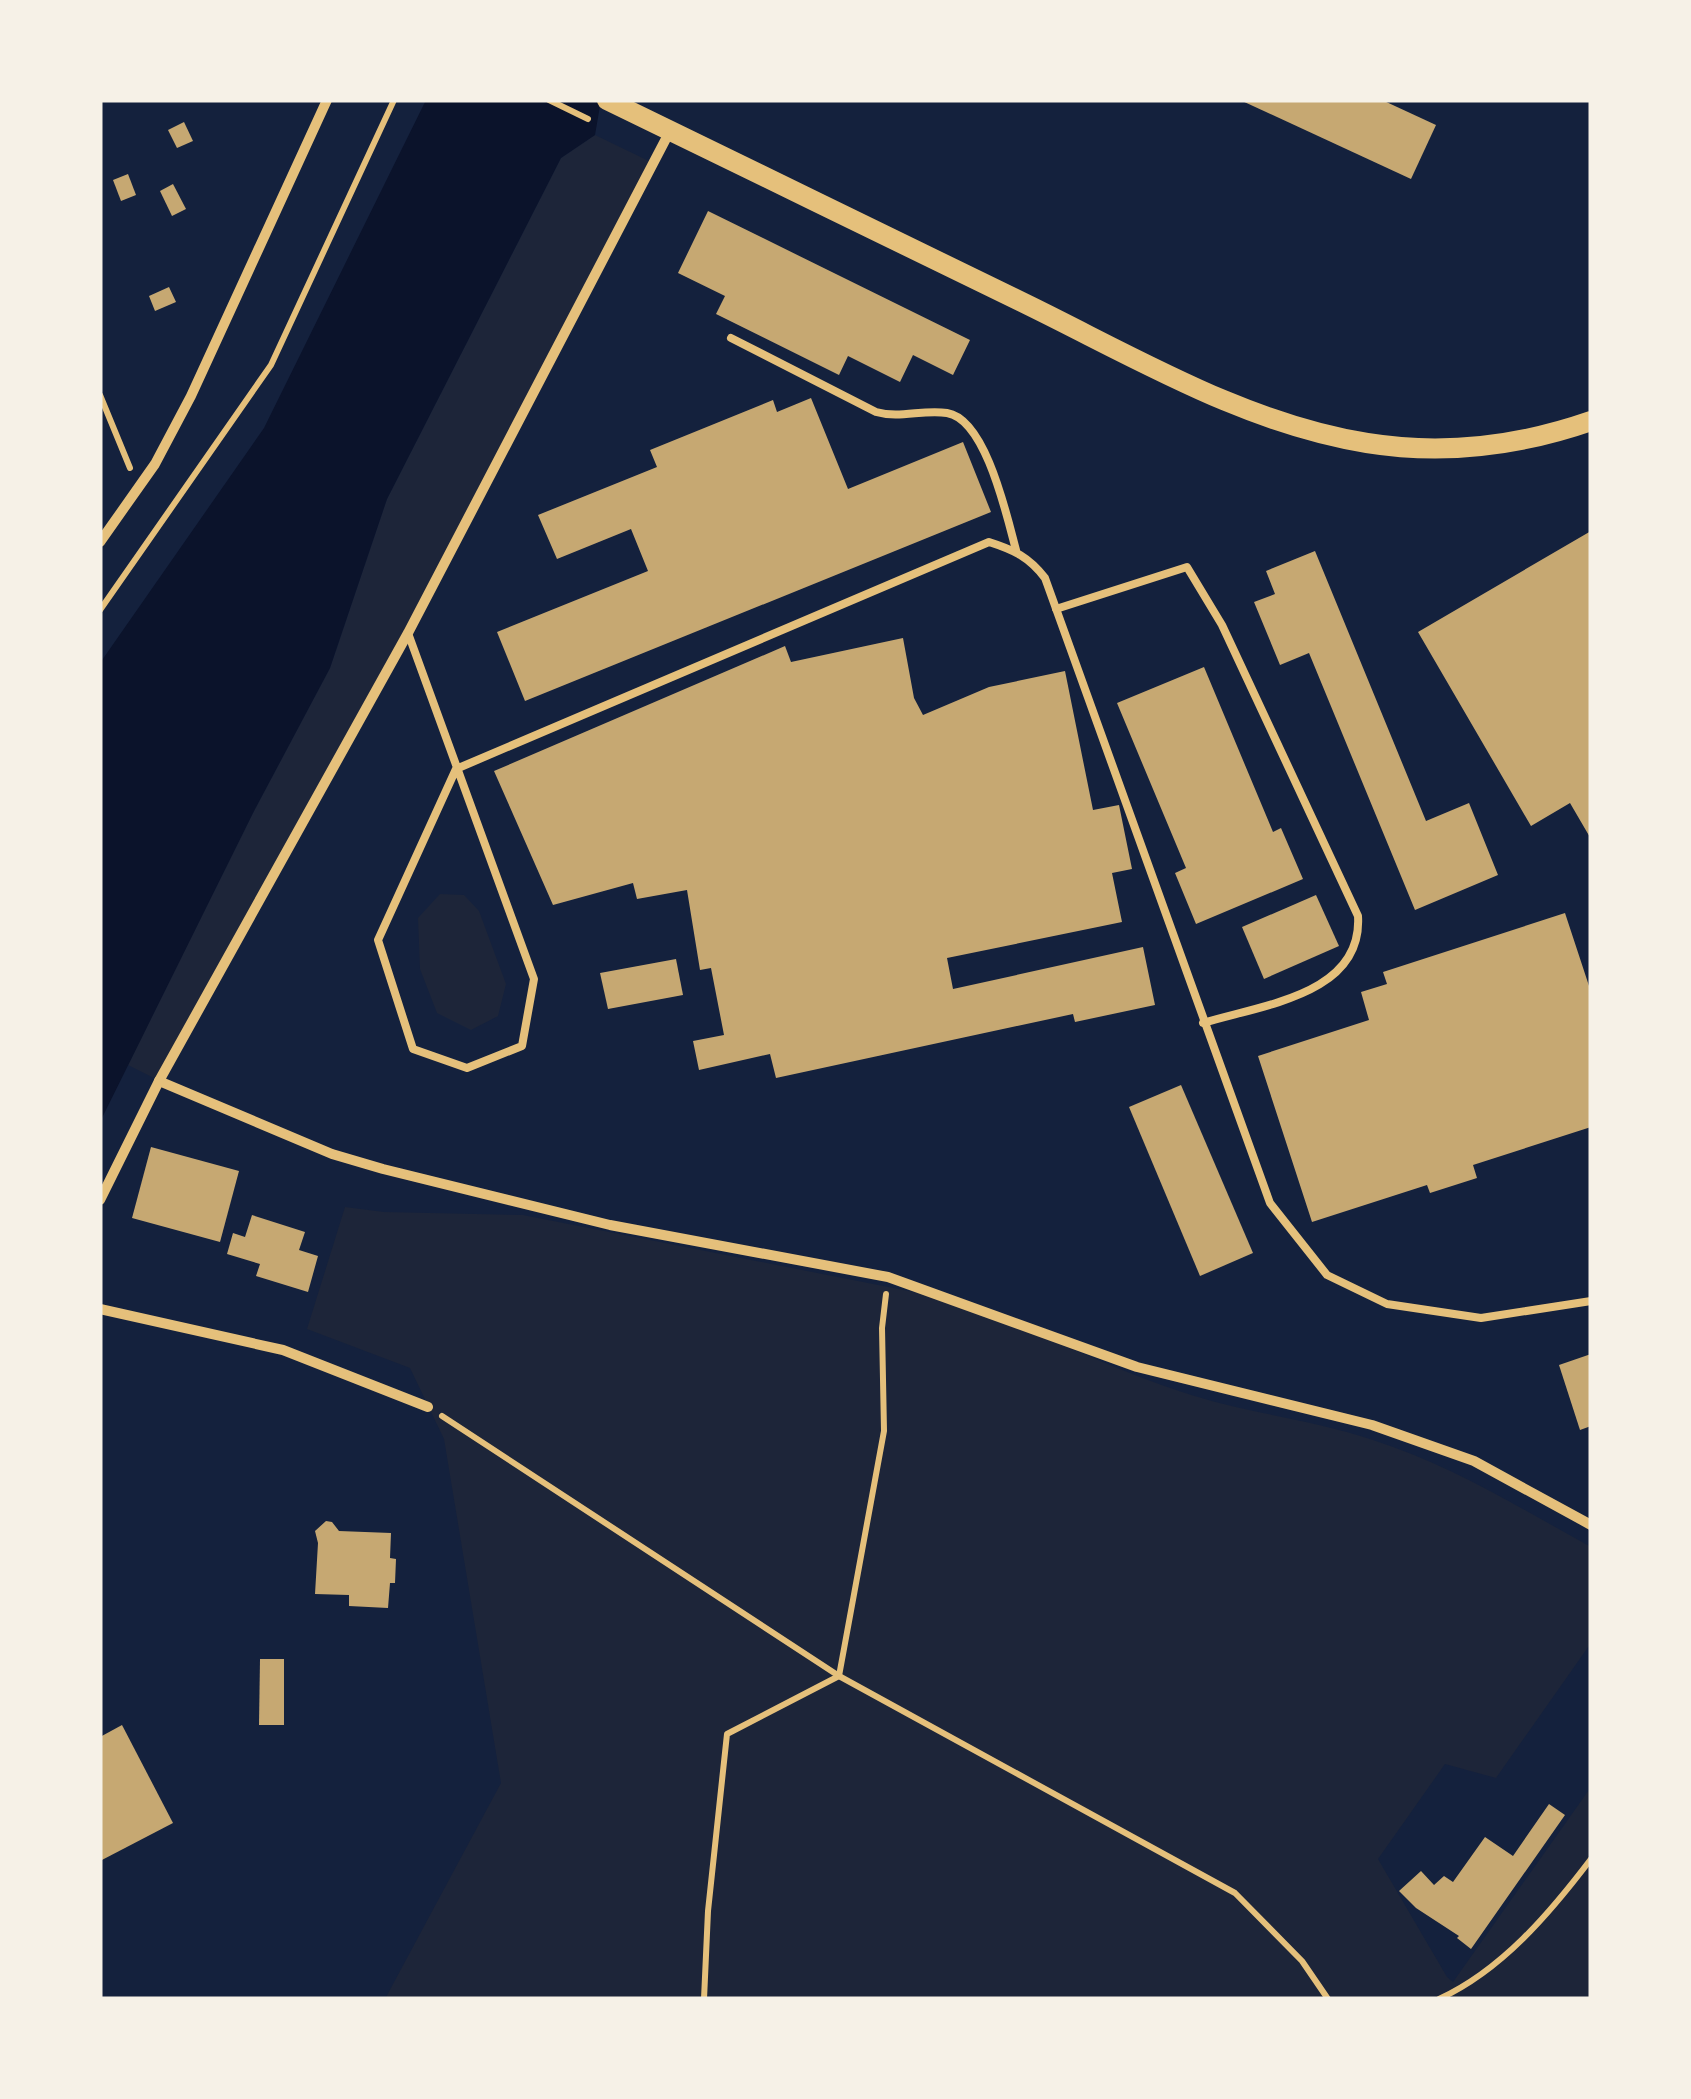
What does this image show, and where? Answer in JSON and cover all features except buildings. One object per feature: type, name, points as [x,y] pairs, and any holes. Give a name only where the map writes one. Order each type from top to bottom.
[{"type":"main road","points":[[610,102],[1166,374],[1308,431],[1369,444],[1437,448],[1525,441],[1591,421]]},
{"type":"street","points":[[100,542],[155,464],[191,396],[327,100]]},
{"type":"street","points":[[100,1200],[160,1081],[408,633],[670,131]]},
{"type":"street","points":[[160,1081],[332,1154],[383,1169],[610,1225],[888,1277],[1137,1366],[1372,1424],[1474,1461],[1591,1525]]},
{"type":"street","points":[[100,1309],[284,1350],[428,1407]]},
{"type":"lane","points":[[731,338],[876,412],[890,416],[944,412],[957,415],[977,440],[997,478],[1016,550]]},
{"type":"lane","points":[[408,633],[456,769],[534,979],[522,1046],[468,1068],[413,1050],[378,940],[456,769],[989,542],[1016,550],[1033,562],[1045,578],[1270,1203],[1328,1274],[1387,1304],[1481,1318],[1591,1301]]},
{"type":"lane","points":[[1056,610],[1188,567],[1222,625],[1358,916],[1355,951],[1343,967],[1316,988],[1203,1023]]},
{"type":"path","points":[[100,610],[272,365],[394,100]]},
{"type":"path","points":[[549,100],[602,126]]},
{"type":"path","points":[[100,395],[138,488]]},
{"type":"path","points":[[839,1676],[884,1431],[882,1328],[888,1277]]},
{"type":"path","points":[[428,1407],[839,1676],[1235,1893],[1302,1961],[1328,1999]]},
{"type":"path","points":[[704,1999],[708,1910],[727,1734],[839,1676]]},
{"type":"path","points":[[1439,1999],[1491,1967],[1556,1905],[1591,1859]]},
{"type":"shaded area","points":[[426,100],[601,100],[595,135],[561,158],[387,499],[330,668],[253,813],[100,1122],[100,663],[264,428]]},
{"type":"shaded area","points":[[595,135],[653,163],[408,633],[160,1081],[128,1065],[330,668],[387,499],[561,158]]},
{"type":"shaded area","points":[[440,894],[464,895],[479,911],[506,984],[498,1016],[471,1030],[437,1013],[420,969],[418,918]]},
{"type":"shaded area","points":[[345,1207],[384,1212],[523,1215],[934,1296],[1182,1392],[1350,1433],[1402,1450],[1485,1488],[1591,1547],[1591,1643],[1496,1778],[1445,1764],[1378,1859],[1453,1982],[1591,1787],[1591,1999],[385,1999],[501,1783],[444,1439],[410,1368],[307,1329]]}]
